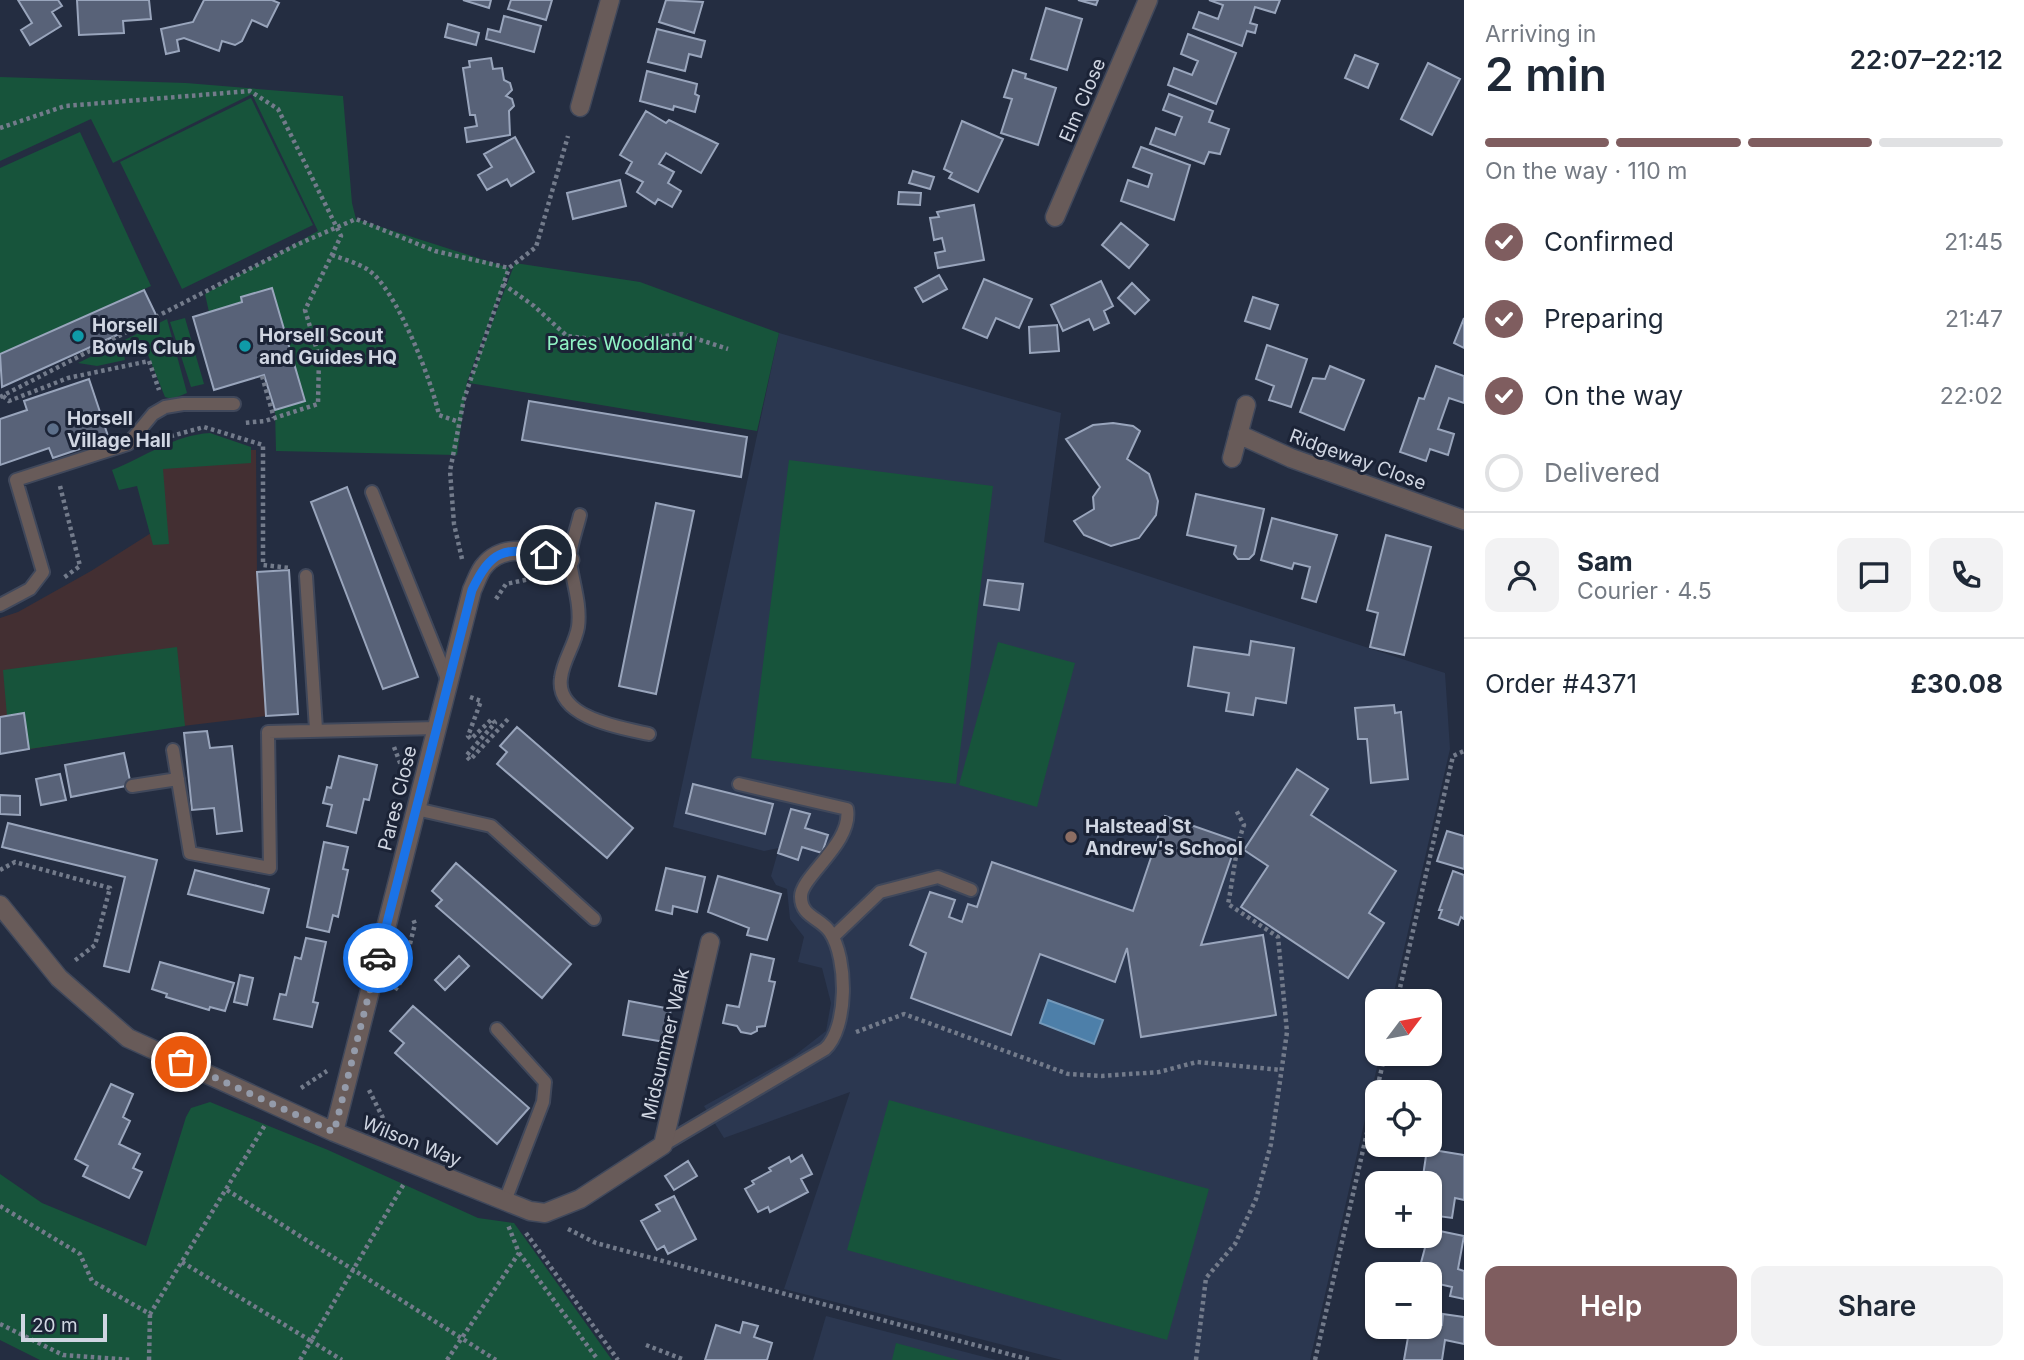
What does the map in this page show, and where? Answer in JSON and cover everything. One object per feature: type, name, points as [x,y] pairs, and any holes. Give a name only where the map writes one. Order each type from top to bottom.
[{"type":"street","points":[[580,107],[610,0]]},
{"type":"street","name":"Elm Close","points":[[1055,217],[1148,0]]},
{"type":"street","points":[[1231,458],[1246,405]]},
{"type":"street","name":"Ridgeway Close","points":[[1238,434],[1291,458],[1464,520]]},
{"type":"street","name":"Pares Close","points":[[334,1132],[472,590],[485,564],[499,554],[522,550],[570,559]]},
{"type":"street","name":"Wilson Way","points":[[0,905],[58,978],[128,1038],[334,1132],[508,1207],[538,1212]]},
{"type":"street","name":"Midsummer Walk","points":[[538,1212],[580,1199],[663,1145],[710,942]]},
{"type":"lane","points":[[0,605],[30,589],[43,572],[16,480],[128,444],[153,414],[165,407],[183,404],[234,404]]},
{"type":"lane","points":[[372,492],[448,682]]},
{"type":"lane","points":[[580,515],[570,559],[576,587],[578,627],[560,683],[565,697],[575,709],[594,721],[649,734]]},
{"type":"lane","points":[[301,573],[316,729]]},
{"type":"lane","points":[[173,750],[190,853],[270,868],[268,732],[437,728]]},
{"type":"lane","points":[[132,786],[178,779]]},
{"type":"lane","points":[[663,1145],[825,1049],[834,1041],[843,1011],[842,976],[833,937],[828,929],[806,913],[801,897],[802,889],[828,859],[847,823],[847,809],[739,784]]},
{"type":"lane","points":[[416,809],[491,826],[594,919]]},
{"type":"lane","points":[[833,937],[880,892],[938,877],[971,890]]},
{"type":"lane","points":[[497,1029],[545,1082],[543,1102],[508,1207]]},
{"type":"path","points":[[0,128],[65,106],[250,91],[278,109],[341,236],[305,310],[319,357],[318,404],[274,418],[235,424]]},
{"type":"path","points":[[472,590],[454,524],[450,471],[464,398],[509,268],[536,247],[568,136]]},
{"type":"path","points":[[1,397],[356,219],[435,251],[509,268]]},
{"type":"path","points":[[332,255],[369,270],[399,310],[433,386],[439,415],[459,422]]},
{"type":"path","points":[[503,284],[534,306],[566,336],[617,342],[682,334],[729,349]]},
{"type":"path","points":[[1,397],[9,401],[68,378],[149,361],[172,423],[154,441],[204,427],[263,445],[263,565],[301,573]]},
{"type":"path","points":[[262,376],[274,418]]},
{"type":"path","points":[[58,582],[80,566],[58,486],[70,482]]},
{"type":"path","points":[[493,606],[506,584],[535,578]]},
{"type":"path","points":[[466,710],[473,684]]},
{"type":"path","points":[[470,697],[481,701],[468,736],[471,739],[492,719],[495,723],[466,756],[470,760],[509,718]]},
{"type":"path","points":[[1400,989],[1453,756],[1464,751]]},
{"type":"path","points":[[1196,1360],[1206,1278],[1235,1244],[1255,1199],[1271,1144],[1287,1032],[1278,937],[1228,904],[1239,851],[1237,841],[1244,825],[1236,810]]},
{"type":"path","points":[[0,870],[15,862],[110,888],[95,945],[70,964]]},
{"type":"path","points":[[834,1041],[904,1014],[1068,1074],[1102,1076],[1159,1072],[1198,1062],[1281,1070]]},
{"type":"path","points":[[1315,1360],[1382,1066]]},
{"type":"path","points":[[149,1360],[150,1314],[278,1106]]},
{"type":"path","points":[[300,1360],[409,1176]]},
{"type":"path","points":[[227,1189],[496,1360]]},
{"type":"path","points":[[0,1206],[80,1254],[92,1281],[150,1314]]},
{"type":"path","points":[[508,1207],[538,1212],[596,1243],[1031,1360]]},
{"type":"path","points":[[508,1207],[506,1222],[519,1253],[598,1360]]},
{"type":"path","points":[[508,1207],[618,1360]]},
{"type":"path","points":[[447,1360],[519,1253]]},
{"type":"path","points":[[182,1262],[342,1360]]},
{"type":"path","points":[[0,1324],[63,1354],[132,1360]]},
{"type":"path","points":[[646,1345],[685,1360]]},
{"type":"shaded area","name":"Halstead St Andrew's School","points":[[779,333],[1061,413],[1044,542],[1445,673],[1450,749],[1395,989],[1365,989],[1365,1066],[1377,1066],[1374,1080],[1365,1080],[1365,1120],[1310,1360],[1062,1360],[784,1289],[850,1092],[724,1138],[704,1106],[794,1056],[826,1031],[831,1003],[822,968],[798,962],[804,937],[790,919],[787,889],[776,885],[771,876],[779,848],[764,851],[673,827]]},
{"type":"shaded area","points":[[205,449],[256,450],[257,572],[266,716],[141,731],[0,754],[0,618],[18,612],[91,571],[159,528],[154,464]]},
{"type":"shaded area","points":[[1048,1000],[1103,1020],[1094,1044],[1040,1023]]},
{"type":"shaded area","points":[[826,1316],[996,1360],[813,1360]]},
{"type":"green space","points":[[0,77],[186,83],[343,96],[352,203],[356,219],[509,268],[467,382],[457,455],[276,451],[275,410],[304,401],[272,288],[241,297],[242,302],[209,312],[205,294],[318,231],[252,94],[113,163],[91,119],[0,161]]},
{"type":"green space","points":[[251,98],[313,225],[182,289],[120,162]]},
{"type":"green space","points":[[80,132],[151,286],[0,354],[0,168]]},
{"type":"green space","name":"Pares Woodland","points":[[515,263],[640,282],[779,333],[757,431],[469,383]]},
{"type":"green space","points":[[185,318],[204,384],[191,387],[170,322]]},
{"type":"green space","points":[[167,319],[187,393],[172,399],[165,397],[142,340],[122,345],[125,360],[97,366],[78,363]]},
{"type":"green space","points":[[210,433],[251,447],[251,463],[163,469],[169,544],[153,545],[137,486],[119,490],[112,470],[172,442]]},
{"type":"green space","points":[[789,460],[993,486],[956,784],[751,758]]},
{"type":"green space","points":[[998,642],[1075,663],[1037,807],[959,785]]},
{"type":"green space","points":[[177,647],[185,726],[29,749],[24,713],[7,716],[3,670]]},
{"type":"green space","points":[[889,1100],[1209,1189],[1167,1340],[847,1250]]},
{"type":"green space","points":[[210,1102],[328,1150],[478,1218],[514,1223],[612,1360],[40,1360],[0,1340],[0,1174],[42,1203],[146,1246],[186,1117],[191,1108]]},
{"type":"green space","points":[[896,1343],[959,1360],[892,1360]]},
{"type":"building","points":[[18,0],[58,0],[62,6],[52,12],[61,26],[30,45],[21,30],[32,23]]},
{"type":"building","points":[[77,0],[149,0],[151,19],[123,21],[124,33],[79,35]]},
{"type":"building","points":[[204,0],[272,0],[279,3],[267,27],[252,20],[242,41],[235,45],[222,41],[219,51],[184,38],[177,40],[179,51],[166,54],[161,29],[193,22]]},
{"type":"building","points":[[463,0],[491,0],[489,8]]},
{"type":"building","points":[[511,0],[552,0],[546,20],[508,9]]},
{"type":"building","points":[[666,0],[703,2],[694,33],[659,22]]},
{"type":"building","points":[[1078,0],[1098,0],[1096,5]]},
{"type":"building","points":[[1209,0],[1280,0],[1275,13],[1255,7],[1250,23],[1257,25],[1255,33],[1247,31],[1242,46],[1193,28],[1199,12],[1218,19],[1223,5]]},
{"type":"building","points":[[1046,8],[1082,19],[1067,70],[1031,59]]},
{"type":"building","points":[[504,16],[541,26],[534,52],[486,39],[488,29],[500,32]]},
{"type":"building","points":[[448,24],[479,33],[476,45],[445,37]]},
{"type":"building","points":[[657,29],[705,41],[701,57],[689,54],[685,71],[648,62]]},
{"type":"building","points":[[1188,34],[1236,53],[1216,104],[1168,85],[1174,68],[1192,75],[1198,61],[1181,54]]},
{"type":"building","points":[[1355,55],[1378,64],[1368,88],[1345,78]]},
{"type":"building","points":[[491,58],[493,69],[502,68],[504,80],[510,83],[512,90],[506,96],[512,99],[514,106],[509,111],[510,135],[467,142],[465,128],[477,126],[475,115],[470,115],[463,68],[470,67],[469,61]]},
{"type":"building","points":[[1428,63],[1460,79],[1432,135],[1401,119]]},
{"type":"building","points":[[1013,70],[1026,74],[1025,78],[1056,88],[1038,145],[1001,133],[1012,99],[1004,97]]},
{"type":"building","points":[[647,71],[697,84],[695,94],[699,96],[695,112],[674,106],[673,110],[640,101]]},
{"type":"building","points":[[1169,94],[1213,111],[1209,122],[1229,129],[1220,154],[1209,152],[1204,164],[1150,144],[1156,128],[1175,135],[1182,117],[1163,110]]},
{"type":"building","points":[[646,111],[666,123],[669,120],[718,144],[701,173],[666,153],[659,164],[674,172],[668,183],[681,191],[672,207],[658,199],[655,204],[637,192],[643,182],[626,173],[632,162],[620,155]]},
{"type":"building","points":[[962,121],[1003,139],[978,192],[949,178],[952,173],[944,169]]},
{"type":"building","points":[[515,137],[534,172],[511,186],[507,179],[487,190],[478,175],[492,167],[484,154]]},
{"type":"building","points":[[1141,147],[1190,165],[1174,220],[1121,201],[1128,180],[1148,187],[1152,174],[1133,167]]},
{"type":"building","points":[[913,171],[934,177],[930,189],[909,183]]},
{"type":"building","points":[[620,180],[626,206],[573,219],[567,193]]},
{"type":"building","points":[[899,192],[921,193],[920,205],[898,204]]},
{"type":"building","points":[[974,205],[984,260],[938,268],[935,253],[945,251],[942,238],[934,240],[930,218],[939,217],[937,212]]},
{"type":"building","points":[[1121,223],[1148,245],[1129,268],[1102,245]]},
{"type":"building","points":[[939,275],[947,289],[923,302],[915,288]]},
{"type":"building","points":[[984,279],[1032,299],[1019,328],[996,318],[987,338],[963,328]]},
{"type":"building","points":[[1101,281],[1113,306],[1104,311],[1109,323],[1094,330],[1089,319],[1063,331],[1051,305]]},
{"type":"building","points":[[1132,283],[1149,300],[1135,314],[1118,298]]},
{"type":"building","name":"Horsell Scout and Guides HQ","points":[[272,288],[305,401],[275,410],[264,375],[214,390],[193,317],[242,302],[241,297]]},
{"type":"building","name":"Horsell Bowls Club","points":[[144,290],[157,317],[2,387],[0,354]]},
{"type":"building","points":[[1253,297],[1278,305],[1270,329],[1245,321]]},
{"type":"building","points":[[1464,318],[1464,348],[1454,343]]},
{"type":"building","points":[[1057,325],[1059,351],[1030,353],[1029,327]]},
{"type":"building","points":[[1267,345],[1307,359],[1291,407],[1269,400],[1274,386],[1256,379]]},
{"type":"building","points":[[1330,366],[1364,380],[1344,430],[1300,412],[1313,378],[1325,379]]},
{"type":"building","points":[[1436,366],[1464,376],[1464,403],[1449,398],[1438,429],[1454,434],[1448,455],[1430,449],[1426,461],[1400,452],[1419,398],[1424,399]]},
{"type":"building","name":"Horsell Village Hall","points":[[89,379],[109,439],[53,458],[49,448],[0,465],[0,419],[27,410],[24,401]]},
{"type":"building","points":[[529,401],[747,437],[741,477],[522,440]]},
{"type":"building","points":[[1113,423],[1133,426],[1140,431],[1127,459],[1149,474],[1158,501],[1156,515],[1139,538],[1111,546],[1084,535],[1074,521],[1094,509],[1093,497],[1100,487],[1066,439],[1093,425]]},
{"type":"building","points":[[347,487],[418,677],[383,689],[311,502]]},
{"type":"building","points":[[1196,494],[1264,509],[1254,554],[1249,559],[1238,559],[1234,554],[1236,546],[1187,535]]},
{"type":"building","points":[[656,503],[694,511],[656,694],[619,686]]},
{"type":"building","points":[[1272,518],[1337,535],[1316,602],[1302,598],[1310,567],[1294,563],[1292,569],[1261,560]]},
{"type":"building","points":[[1386,535],[1431,547],[1404,655],[1370,647],[1378,613],[1367,610]]},
{"type":"building","points":[[289,570],[298,714],[266,716],[257,572]]},
{"type":"building","points":[[988,580],[1023,584],[1019,610],[984,605]]},
{"type":"building","points":[[1251,641],[1294,648],[1286,703],[1256,698],[1253,715],[1226,711],[1229,693],[1188,686],[1194,647],[1249,655]]},
{"type":"building","points":[[1394,705],[1395,713],[1401,712],[1408,779],[1371,783],[1367,739],[1358,739],[1355,708]]},
{"type":"building","points":[[24,713],[29,749],[0,754],[0,717]]},
{"type":"building","points":[[517,727],[633,828],[607,858],[497,764],[507,752],[500,746]]},
{"type":"building","points":[[207,731],[210,748],[232,746],[242,831],[217,834],[214,808],[192,810],[184,733]]},
{"type":"building","points":[[124,753],[131,785],[71,797],[65,765]]},
{"type":"building","points":[[339,756],[377,765],[369,800],[364,799],[356,833],[327,826],[332,805],[323,803],[327,787],[331,788]]},
{"type":"building","points":[[1297,769],[1328,789],[1311,815],[1396,871],[1369,913],[1384,923],[1348,978],[1241,907],[1268,866],[1244,850]]},
{"type":"building","points":[[60,774],[66,800],[41,805],[36,779]]},
{"type":"building","points":[[693,784],[773,804],[765,834],[686,813]]},
{"type":"building","points":[[0,795],[20,796],[20,815],[0,814]]},
{"type":"building","points":[[791,809],[810,814],[805,828],[828,835],[822,853],[802,847],[798,860],[778,853]]},
{"type":"building","points":[[1165,816],[1237,841],[1201,945],[1263,935],[1276,1015],[1141,1037],[1127,948],[1115,982],[1040,954],[1011,1035],[911,998],[926,953],[910,945],[930,892],[955,900],[949,917],[962,922],[968,904],[977,907],[992,862],[1133,911]]},
{"type":"building","points":[[8,823],[157,860],[129,972],[104,966],[125,877],[2,847]]},
{"type":"building","points":[[1447,831],[1464,836],[1464,869],[1437,861]]},
{"type":"building","points":[[324,842],[348,847],[343,869],[348,870],[338,917],[333,915],[329,932],[307,927]]},
{"type":"building","points":[[456,863],[571,964],[542,998],[436,906],[442,900],[432,891]]},
{"type":"building","points":[[666,868],[705,877],[697,912],[673,906],[672,914],[656,910]]},
{"type":"building","points":[[195,870],[269,889],[263,913],[188,894]]},
{"type":"building","points":[[1453,871],[1464,875],[1464,919],[1461,917],[1458,925],[1439,918],[1442,910],[1439,910]]},
{"type":"building","points":[[718,876],[781,894],[767,940],[747,935],[749,928],[708,912]]},
{"type":"building","points":[[306,938],[326,942],[313,1002],[318,1003],[312,1027],[274,1019],[280,994],[286,995],[295,957],[301,959]]},
{"type":"building","points":[[751,954],[774,959],[769,981],[775,982],[765,1026],[757,1027],[757,1031],[751,1034],[741,1032],[737,1026],[723,1023],[727,1005],[739,1007]]},
{"type":"building","points":[[459,956],[469,966],[445,990],[435,980]]},
{"type":"building","points":[[160,962],[234,983],[225,1011],[210,1007],[209,1010],[166,997],[167,994],[152,989]]},
{"type":"building","points":[[240,975],[253,978],[247,1005],[234,1002]]},
{"type":"building","points":[[629,1001],[671,1009],[665,1042],[623,1035]]},
{"type":"building","points":[[413,1006],[529,1108],[497,1144],[395,1053],[404,1043],[390,1031]]},
{"type":"building","points":[[111,1084],[133,1094],[123,1117],[130,1121],[119,1144],[140,1154],[133,1168],[142,1172],[129,1198],[83,1176],[88,1166],[75,1159]]},
{"type":"building","points":[[1442,1151],[1464,1155],[1464,1200],[1455,1198],[1452,1218],[1442,1217],[1442,1171],[1424,1171],[1426,1157],[1442,1157]]},
{"type":"building","points":[[802,1155],[812,1174],[801,1179],[808,1192],[770,1212],[768,1207],[758,1212],[745,1189],[754,1184],[752,1181],[771,1171],[769,1168],[789,1157],[791,1162]]},
{"type":"building","points":[[688,1161],[697,1176],[674,1190],[665,1176]]},
{"type":"building","points":[[674,1196],[696,1239],[668,1254],[664,1246],[657,1250],[641,1221],[660,1211],[656,1205]]},
{"type":"building","points":[[1442,1231],[1464,1236],[1458,1269],[1464,1271],[1464,1299],[1450,1296],[1452,1287],[1442,1285],[1442,1262],[1421,1262],[1425,1248],[1442,1248]]},
{"type":"building","points":[[1443,1314],[1464,1317],[1464,1344],[1445,1340],[1442,1360],[1404,1360],[1408,1339],[1442,1339]]},
{"type":"building","points":[[743,1322],[758,1326],[754,1337],[772,1343],[767,1360],[705,1360],[716,1325],[740,1333]]},
{"type":"way so far","points":[[181,1062],[334,1132],[378,958]]},
{"type":"place","name":"Horsell Bowls Club","points":[[78,336]]},
{"type":"place","name":"Horsell Scout and Guides HQ","points":[[245,346]]},
{"type":"place","name":"Horsell Village Hall","points":[[53,429]]},
{"type":"place","name":"Halstead St Andrew's School","points":[[1071,837]]},
{"type":"route","points":[[378,958],[472,590],[485,564],[499,554],[522,550],[546,555]]}]
